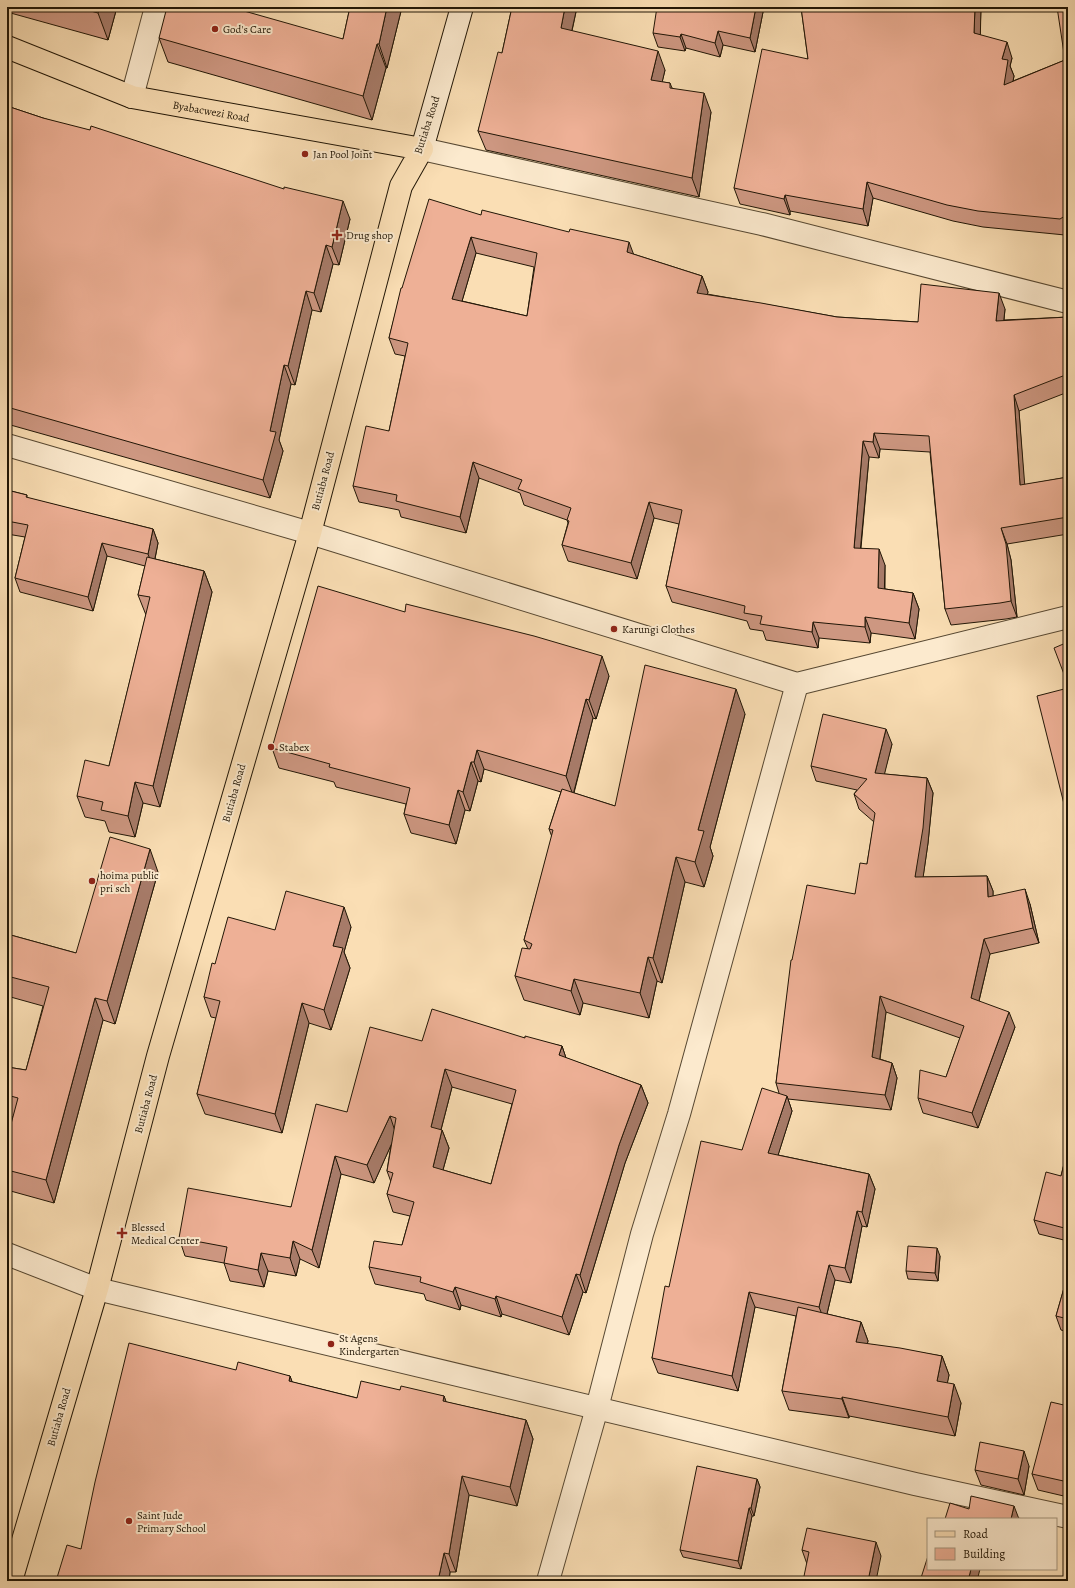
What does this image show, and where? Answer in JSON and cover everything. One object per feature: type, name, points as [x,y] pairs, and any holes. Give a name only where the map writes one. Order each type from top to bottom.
[{"type":"main road","name":"Byabacwezi Road","points":[[7,47],[132,97],[422,149]]},
{"type":"main road","name":"Butiaba Road","points":[[11,1581],[97,1289],[158,1056],[310,533],[401,186],[422,149]]},
{"type":"street","points":[[132,97],[156,7]]},
{"type":"street","name":"Butiaba Road","points":[[422,149],[462,7]]},
{"type":"street","points":[[422,149],[762,224],[1068,302]]},
{"type":"street","points":[[7,445],[310,533],[797,684],[1068,617]]},
{"type":"street","points":[[548,1581],[597,1408],[642,1234],[679,1114],[797,684]]},
{"type":"street","points":[[7,1254],[97,1289],[915,1484],[1068,1517]]},
{"type":"building","points":[[76,7],[100,7],[98,13]]},
{"type":"building","points":[[167,7],[230,7],[343,39],[350,7],[387,7],[379,44],[377,44],[363,96],[159,38]]},
{"type":"building","points":[[512,7],[565,7],[561,28],[658,51],[651,80],[670,83],[670,88],[704,93],[692,178],[478,131],[498,52],[502,53]]},
{"type":"building","points":[[657,7],[756,7],[750,38],[718,31],[715,43],[681,34],[680,37],[653,33]]},
{"type":"building","points":[[801,7],[975,7],[974,33],[1007,42],[1002,59],[1008,60],[1004,85],[1065,60],[1057,7],[1068,7],[1068,214],[1060,219],[978,211],[947,205],[867,182],[863,209],[785,195],[784,199],[734,188],[762,49],[808,59]]},
{"type":"building","points":[[7,106],[43,118],[90,130],[91,126],[284,189],[284,187],[343,201],[332,247],[326,245],[314,293],[306,291],[288,366],[284,365],[270,431],[276,432],[263,480],[7,407]]},
{"type":"building","points":[[429,199],[481,215],[482,210],[569,232],[570,229],[629,242],[627,252],[702,276],[697,293],[837,317],[918,322],[921,284],[999,293],[996,321],[1068,317],[1068,374],[1014,395],[1020,485],[1068,477],[1068,517],[1001,528],[1006,544],[1011,601],[945,609],[929,436],[874,433],[873,442],[863,441],[854,548],[879,549],[878,588],[913,593],[909,623],[865,617],[865,627],[813,622],[812,632],[760,624],[762,616],[744,613],[745,606],[666,586],[682,510],[649,502],[631,563],[562,545],[571,508],[518,489],[522,480],[473,462],[460,517],[396,501],[397,495],[353,486],[366,426],[389,431],[408,343],[389,338],[402,288]],"holes":[[[471,237],[537,253],[527,316],[452,299]]]},
{"type":"building","points":[[7,490],[27,495],[26,497],[153,529],[148,554],[102,543],[88,597],[15,578],[28,525],[7,521]]},
{"type":"building","points":[[147,557],[204,571],[153,786],[135,782],[128,816],[101,810],[103,802],[77,796],[85,760],[109,766],[150,597],[138,595]]},
{"type":"building","points":[[318,586],[405,612],[406,604],[534,636],[602,656],[589,700],[586,699],[566,776],[477,750],[474,762],[471,762],[463,792],[458,790],[449,825],[404,814],[410,788],[329,767],[330,764],[272,748]]},
{"type":"building","points":[[1068,642],[1068,681],[1067,682],[1054,648]]},
{"type":"building","points":[[645,665],[736,689],[698,830],[704,831],[695,862],[676,857],[653,958],[648,957],[640,993],[574,979],[571,991],[515,976],[522,948],[530,949],[532,944],[524,940],[553,830],[549,829],[562,789],[615,806]]},
{"type":"building","points":[[1068,688],[1068,820],[1037,696]]},
{"type":"building","points":[[823,714],[886,729],[875,773],[927,778],[923,828],[915,877],[987,876],[988,897],[1025,889],[1033,928],[984,939],[971,998],[1009,1012],[972,1113],[918,1098],[920,1070],[946,1077],[964,1026],[880,996],[872,1057],[892,1063],[885,1095],[776,1083],[791,960],[807,885],[855,894],[860,863],[867,864],[875,813],[854,794],[867,779],[811,766]]},
{"type":"building","points":[[110,837],[150,849],[107,1001],[95,998],[46,1180],[7,1170],[7,1139],[18,1098],[7,1095],[7,1067],[26,1070],[49,987],[7,976],[7,934],[76,953]]},
{"type":"building","points":[[286,891],[344,907],[333,946],[343,948],[324,1010],[302,1003],[275,1114],[197,1094],[220,1001],[204,997],[212,963],[215,964],[228,917],[275,930]]},
{"type":"building","points":[[432,1009],[525,1038],[525,1036],[562,1046],[559,1055],[641,1085],[619,1145],[580,1275],[576,1274],[562,1317],[496,1296],[495,1299],[455,1287],[453,1292],[420,1282],[421,1277],[369,1267],[374,1241],[402,1245],[414,1202],[387,1194],[393,1173],[387,1171],[396,1118],[390,1116],[367,1165],[335,1156],[312,1250],[293,1241],[290,1258],[261,1253],[258,1270],[224,1263],[227,1247],[179,1238],[188,1188],[291,1207],[316,1104],[347,1112],[370,1027],[422,1041]],"holes":[[[445,1069],[516,1090],[491,1184],[433,1167],[442,1130],[431,1127]]]},
{"type":"building","points":[[762,1088],[787,1096],[768,1153],[869,1174],[862,1212],[857,1211],[845,1268],[829,1265],[819,1307],[749,1292],[732,1376],[652,1358],[665,1286],[669,1287],[701,1141],[742,1150]]},
{"type":"building","points":[[1068,1148],[1068,1229],[1034,1220],[1046,1172],[1061,1176]]},
{"type":"building","points":[[908,1246],[937,1248],[935,1273],[906,1271]]},
{"type":"building","points":[[1068,1274],[1068,1319],[1056,1316]]},
{"type":"building","points":[[798,1307],[861,1322],[856,1342],[942,1356],[937,1381],[954,1384],[948,1417],[842,1397],[842,1399],[782,1391]]},
{"type":"building","points":[[129,1343],[236,1370],[238,1362],[290,1376],[289,1381],[357,1398],[361,1381],[400,1390],[401,1386],[444,1396],[443,1401],[526,1420],[510,1487],[462,1476],[449,1554],[444,1553],[438,1581],[56,1581],[67,1545],[81,1549],[95,1482]]},
{"type":"building","points":[[1051,1402],[1068,1406],[1068,1482],[1032,1474]]},
{"type":"building","points":[[980,1442],[1024,1451],[1018,1479],[975,1470]]},
{"type":"building","points":[[697,1466],[757,1479],[751,1508],[749,1508],[738,1561],[680,1550]]},
{"type":"building","points":[[971,1496],[1014,1506],[1011,1518],[945,1518],[950,1503],[969,1509]]},
{"type":"building","points":[[807,1528],[876,1542],[868,1581],[803,1581],[809,1552],[802,1550]]},
{"type":"building","points":[[927,1559],[927,1570],[971,1570],[968,1581],[920,1581]]},
{"type":"place","name":"God's Care","points":[[215,29]]},
{"type":"place","name":"Jan Pool Joint","points":[[305,154]]},
{"type":"place","name":"Drug shop","points":[[337,235]]},
{"type":"place","name":"Karungi Clothes","points":[[614,629]]},
{"type":"place","name":"Stabex","points":[[271,747]]},
{"type":"place","name":"hoima public pri sch","points":[[92,881]]},
{"type":"place","name":"Blessed Medical Center","points":[[122,1233]]},
{"type":"place","name":"St Agens Kindergarten","points":[[331,1344]]},
{"type":"place","name":"Saint Jude Primary School","points":[[129,1521]]}]
